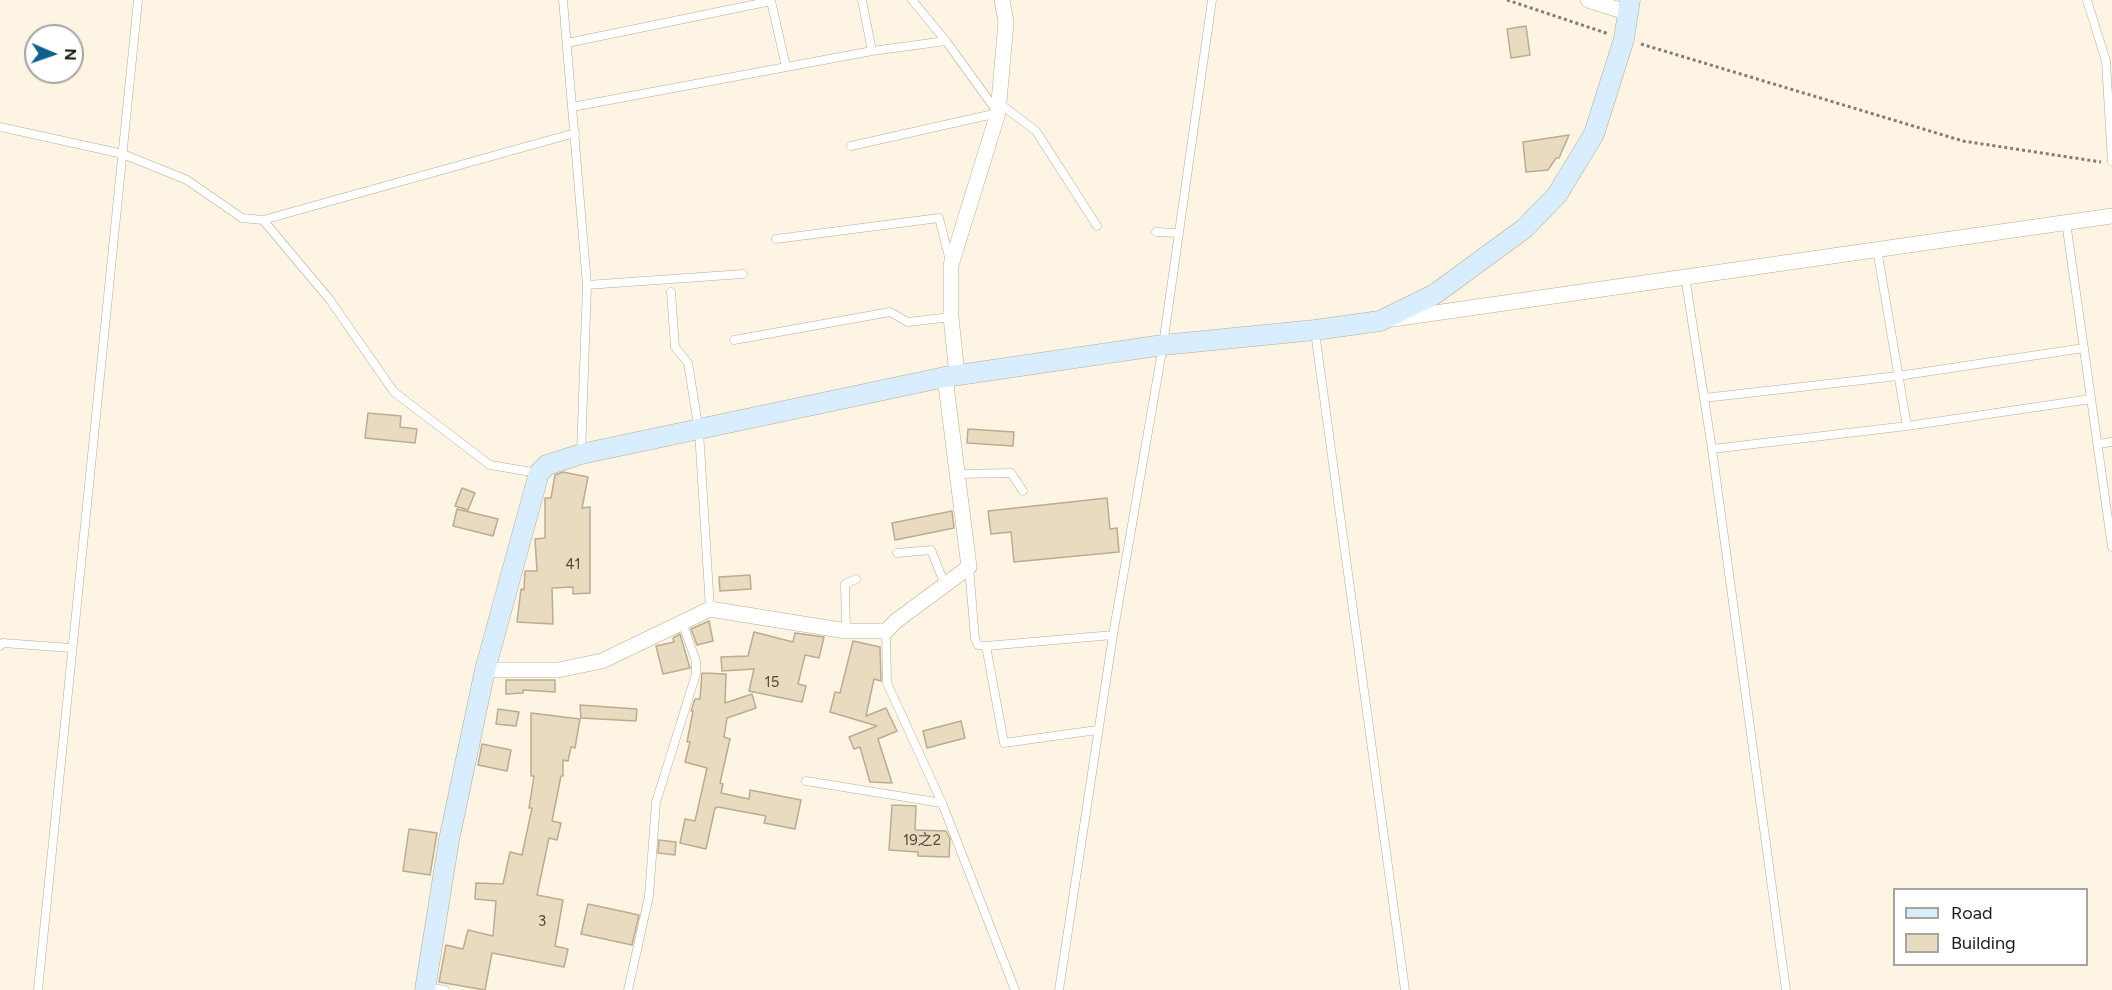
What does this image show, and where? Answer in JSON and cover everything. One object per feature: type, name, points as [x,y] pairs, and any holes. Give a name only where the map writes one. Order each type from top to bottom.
[{"type":"street","points":[[485,670],[558,670],[602,661],[682,620],[710,609],[846,631],[886,632],[896,621],[969,567],[957,474],[951,376],[951,265],[998,108],[1006,22],[1002,0]]},
{"type":"street","points":[[1380,321],[1435,294],[1525,228],[1557,195],[1594,134],[1624,39],[1627,4],[1588,0]]},
{"type":"street","points":[[425,988],[448,840],[485,670],[539,473],[547,465],[581,454],[699,431],[951,376],[1163,345],[1315,330],[2112,216]]},
{"type":"lane","points":[[38,990],[138,0]]},
{"type":"lane","points":[[563,0],[587,285],[581,454]]},
{"type":"lane","points":[[862,0],[872,51]]},
{"type":"lane","points":[[912,0],[998,108],[1036,131],[1097,226]]},
{"type":"lane","points":[[1059,990],[1097,730],[1163,345],[1212,0]]},
{"type":"lane","points":[[2087,0],[2106,62],[2112,163]]},
{"type":"lane","points":[[567,44],[771,1],[786,67]]},
{"type":"lane","points":[[572,106],[872,51],[946,41]]},
{"type":"lane","points":[[851,146],[998,108]]},
{"type":"lane","points":[[0,127],[123,154],[187,180],[242,218],[263,220],[574,133]]},
{"type":"lane","points":[[776,239],[939,218],[951,265]]},
{"type":"lane","points":[[263,220],[330,300],[394,392],[490,465],[539,473]]},
{"type":"lane","points":[[2066,222],[2112,547]]},
{"type":"lane","points":[[1156,232],[1178,233]]},
{"type":"lane","points":[[1877,249],[1907,426]]},
{"type":"lane","points":[[587,285],[743,274]]},
{"type":"lane","points":[[1685,276],[1712,448],[1786,990]]},
{"type":"lane","points":[[671,292],[675,347],[688,363],[699,431],[710,609]]},
{"type":"lane","points":[[734,340],[890,312],[908,322],[951,317]]},
{"type":"lane","points":[[1315,330],[1405,990]]},
{"type":"lane","points":[[1704,398],[1898,376],[2084,348]]},
{"type":"lane","points":[[1712,448],[1907,426],[2091,399]]},
{"type":"lane","points":[[2097,444],[2112,442]]},
{"type":"lane","points":[[957,474],[1011,473],[1023,491]]},
{"type":"lane","points":[[897,553],[931,550],[945,585]]},
{"type":"lane","points":[[969,567],[975,639],[978,645],[1113,635]]},
{"type":"lane","points":[[846,631],[845,584],[856,579]]},
{"type":"lane","points":[[628,990],[650,896],[656,802],[696,674],[696,661],[682,620]]},
{"type":"lane","points":[[886,632],[887,683],[942,803],[1015,990]]},
{"type":"lane","points":[[0,646],[3,643],[71,648]]},
{"type":"lane","points":[[986,646],[1004,743],[1097,730]]},
{"type":"lane","points":[[806,781],[942,803]]},
{"type":"lane","points":[[425,988],[445,990]]},
{"type":"path","points":[[1507,0],[1624,39],[1963,141],[2112,163]]},
{"type":"building","points":[[1526,26],[1530,55],[1511,58],[1507,29]]},
{"type":"building","points":[[1569,135],[1559,158],[1556,158],[1548,170],[1526,172],[1523,142]]},
{"type":"building","points":[[368,413],[401,416],[400,427],[417,429],[415,443],[365,438]]},
{"type":"building","points":[[968,429],[1014,432],[1013,446],[967,443]]},
{"type":"building","points":[[563,472],[588,477],[582,508],[590,507],[590,593],[573,594],[573,587],[552,588],[553,624],[517,622],[521,589],[524,590],[525,571],[537,571],[535,539],[545,538],[545,498],[551,498],[555,475]]},
{"type":"building","points":[[462,488],[475,493],[468,510],[455,506]]},
{"type":"building","points":[[1107,498],[1110,529],[1117,528],[1119,552],[1014,562],[1011,532],[991,534],[988,511]]},
{"type":"building","points":[[457,509],[498,519],[493,536],[453,526]]},
{"type":"building","points":[[952,511],[954,528],[895,540],[892,523]]},
{"type":"building","points":[[750,575],[751,589],[720,591],[719,577]]},
{"type":"building","points":[[709,621],[713,641],[697,645],[691,629]]},
{"type":"building","points":[[754,632],[793,642],[795,633],[824,637],[819,658],[805,655],[798,684],[806,686],[802,702],[749,691],[754,669],[722,671],[721,657],[748,656]]},
{"type":"building","points":[[680,634],[690,668],[663,674],[656,646],[674,642],[673,638]]},
{"type":"building","points":[[853,641],[880,647],[881,681],[874,679],[866,716],[886,708],[897,731],[878,739],[892,783],[870,782],[860,747],[854,749],[849,737],[877,726],[830,712],[835,692],[840,693]]},
{"type":"building","points":[[702,673],[726,674],[725,703],[752,694],[756,708],[727,718],[724,737],[730,739],[720,783],[723,784],[721,793],[749,799],[750,790],[801,800],[795,829],[764,823],[766,816],[718,807],[715,808],[706,849],[680,843],[685,819],[695,821],[707,768],[685,762],[690,742],[687,742],[693,711],[691,711],[695,699],[700,699]]},
{"type":"building","points":[[506,680],[555,680],[555,692],[523,690],[523,693],[506,694]]},
{"type":"building","points":[[580,705],[637,709],[636,721],[581,718]]},
{"type":"building","points":[[498,709],[519,712],[516,726],[496,724]]},
{"type":"building","points":[[531,713],[580,719],[575,748],[571,747],[568,761],[563,760],[563,776],[561,776],[552,821],[561,823],[557,840],[549,838],[537,895],[563,900],[555,946],[568,949],[564,967],[492,953],[485,990],[439,982],[446,945],[463,949],[468,930],[493,936],[496,901],[475,899],[476,883],[503,884],[510,852],[522,855],[532,808],[529,808],[534,776],[531,776]]},
{"type":"building","points":[[961,721],[965,738],[927,748],[923,731]]},
{"type":"building","points":[[482,744],[511,750],[507,771],[478,765]]},
{"type":"building","points":[[892,805],[916,806],[915,830],[946,831],[950,839],[949,857],[918,856],[918,852],[889,850]]},
{"type":"building","points":[[409,829],[437,833],[430,875],[403,871]]},
{"type":"building","points":[[659,840],[676,842],[675,855],[658,853]]},
{"type":"building","points":[[588,904],[639,915],[632,945],[581,934]]}]
